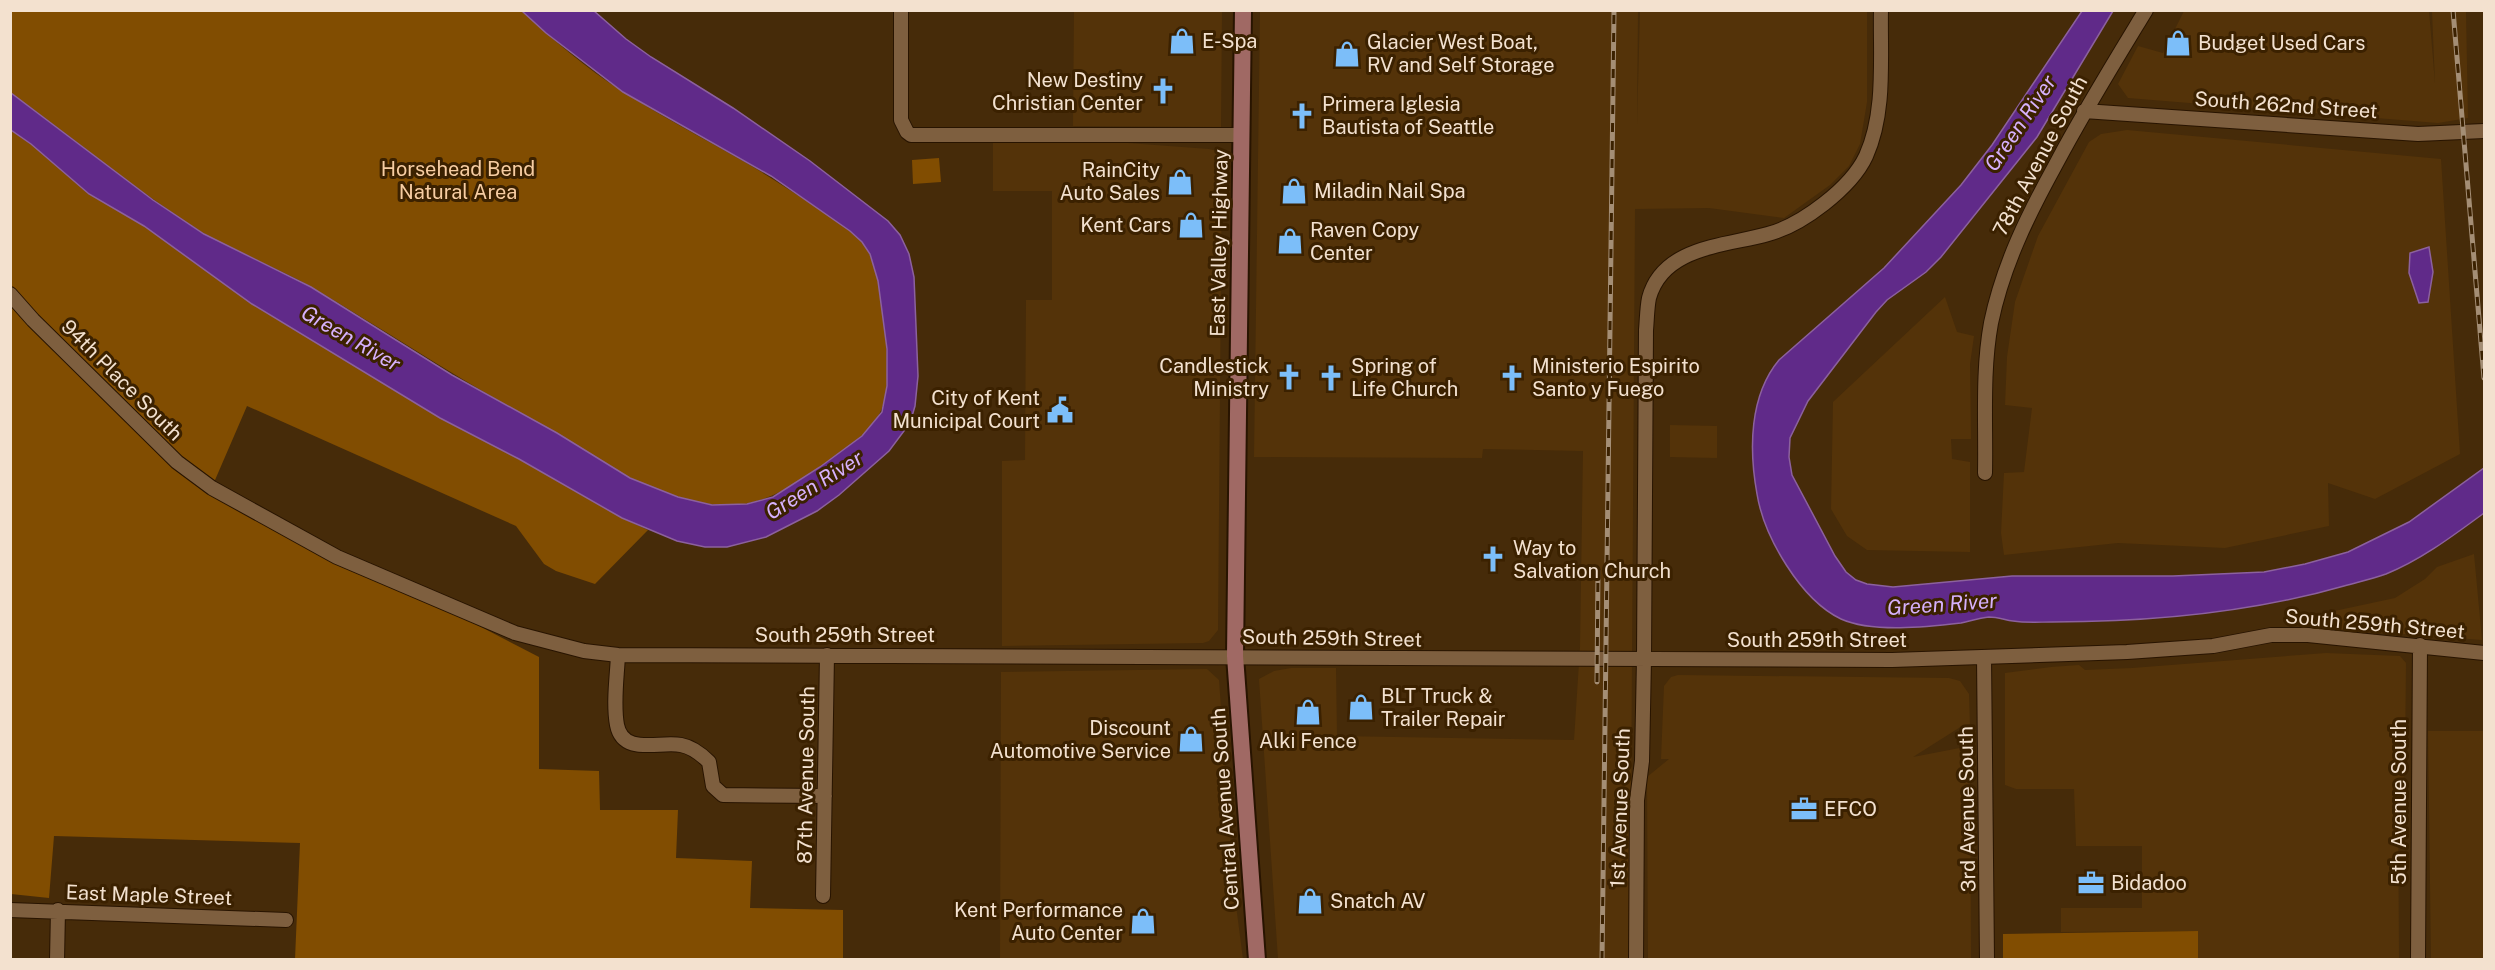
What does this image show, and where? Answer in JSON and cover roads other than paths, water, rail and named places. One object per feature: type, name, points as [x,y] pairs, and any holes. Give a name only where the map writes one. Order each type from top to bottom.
[{"type":"main road","name":"East Valley Highway","points":[[1235,656],[1243,10]]},
{"type":"main road","name":"Central Avenue South","points":[[1235,656],[1257,960]]},
{"type":"street","points":[[901,10],[901,120],[907,132],[916,136],[1242,135]]},
{"type":"street","name":"1st Avenue South","points":[[1636,960],[1637,800],[1642,761],[1648,307],[1650,296],[1661,275],[1682,258],[1712,246],[1786,228],[1849,181],[1865,157],[1873,138],[1880,84],[1881,10]]},
{"type":"street","name":"78th Avenue South","points":[[1985,473],[1988,346],[1998,296],[2020,233],[2084,111],[2146,10]]},
{"type":"street","name":"South 262nd Street","points":[[2084,111],[2418,134],[2484,131]]},
{"type":"street","name":"94th Place South","points":[[10,294],[33,320],[177,462],[212,488]]},
{"type":"street","name":"South 259th Street","points":[[212,488],[337,557],[515,633],[584,651],[618,655],[1892,660],[2127,652],[2213,646],[2271,635],[2308,635],[2484,653]]},
{"type":"street","name":"5th Avenue South","points":[[2418,960],[2420,645]]},
{"type":"street","points":[[618,655],[617,727],[625,741],[638,745],[670,744],[691,748],[709,762],[713,786],[723,795],[825,796]]},
{"type":"street","name":"87th Avenue South","points":[[823,896],[827,655]]},
{"type":"street","name":"3rd Avenue South","points":[[1984,657],[1987,960]]},
{"type":"street","name":"East Maple Street","points":[[10,910],[286,920]]},
{"type":"street","points":[[57,960],[58,910]]},
{"type":"water","name":"Green River","points":[[522,11],[594,11],[651,57],[733,108],[810,161],[888,221],[900,235],[909,254],[914,277],[918,376],[915,406],[910,423],[889,451],[817,511],[766,537],[727,547],[705,547],[677,541],[622,518],[519,459],[440,418],[252,304],[144,226],[89,194],[31,144],[11,130],[11,93],[153,200],[204,234],[311,287],[452,375],[557,433],[630,478],[678,497],[712,505],[747,504],[773,497],[820,467],[862,436],[882,412],[887,386],[887,349],[878,281],[870,254],[862,242],[850,231],[771,176],[623,92],[546,33]]},
{"type":"water","name":"Green River","points":[[2082,11],[2113,11],[2037,137],[1941,257],[1926,272],[1887,300],[1876,312],[1808,401],[1790,438],[1789,457],[1792,475],[1835,556],[1846,572],[1856,580],[1867,584],[1893,587],[2012,576],[2173,576],[2264,572],[2348,552],[2409,522],[2484,468],[2484,513],[2424,554],[2386,574],[2308,595],[2236,609],[2162,618],[2089,622],[2023,622],[1989,617],[1961,623],[1900,628],[1868,626],[1841,619],[1812,598],[1787,566],[1767,529],[1757,494],[1753,460],[1754,424],[1762,390],[1779,360],[1884,268],[1961,185],[1992,145]]},
{"type":"water","points":[[2429,247],[2433,272],[2428,302],[2419,303],[2409,273],[2410,253]]},
{"type":"railway","points":[[1602,960],[1614,10]]},
{"type":"railway","points":[[2453,10],[2484,378]]},
{"type":"railway","points":[[1597,682],[1598,571]]},
{"type":"place","name":"E-Spa","points":[[1182,41]]},
{"type":"place","name":"Budget Used Cars","points":[[2178,43]]},
{"type":"place","name":"Glacier West Boat, RV and Self Storage","points":[[1347,54]]},
{"type":"place","name":"New Destiny Christian Center","points":[[1163,91]]},
{"type":"place","name":"Primera Iglesia Bautista of Seattle","points":[[1302,116]]},
{"type":"place","name":"RainCity Auto Sales","points":[[1180,182]]},
{"type":"place","name":"Miladin Nail Spa","points":[[1294,191]]},
{"type":"place","name":"Kent Cars","points":[[1191,225]]},
{"type":"place","name":"Raven Copy Center","points":[[1290,241]]},
{"type":"place","name":"Candlestick Ministry","points":[[1289,377]]},
{"type":"place","name":"Spring of Life Church","points":[[1331,378]]},
{"type":"place","name":"Ministerio Espirito Santo y Fuego","points":[[1512,378]]},
{"type":"place","name":"City of Kent Municipal Court","points":[[1060,410]]},
{"type":"place","name":"Way to Salvation Church","points":[[1493,559]]},
{"type":"place","name":"BLT Truck & Trailer Repair","points":[[1361,707]]},
{"type":"place","name":"Alki Fence","points":[[1308,712]]},
{"type":"place","name":"Discount Automotive Service","points":[[1191,739]]},
{"type":"place","name":"EFCO","points":[[1804,809]]},
{"type":"place","name":"Bidadoo","points":[[2091,883]]},
{"type":"place","name":"Snatch AV","points":[[1310,901]]},
{"type":"place","name":"Kent Performance Auto Center","points":[[1143,921]]},
{"type":"park label","name":"Horsehead Bend Natural Area","points":[[458,180]]}]
